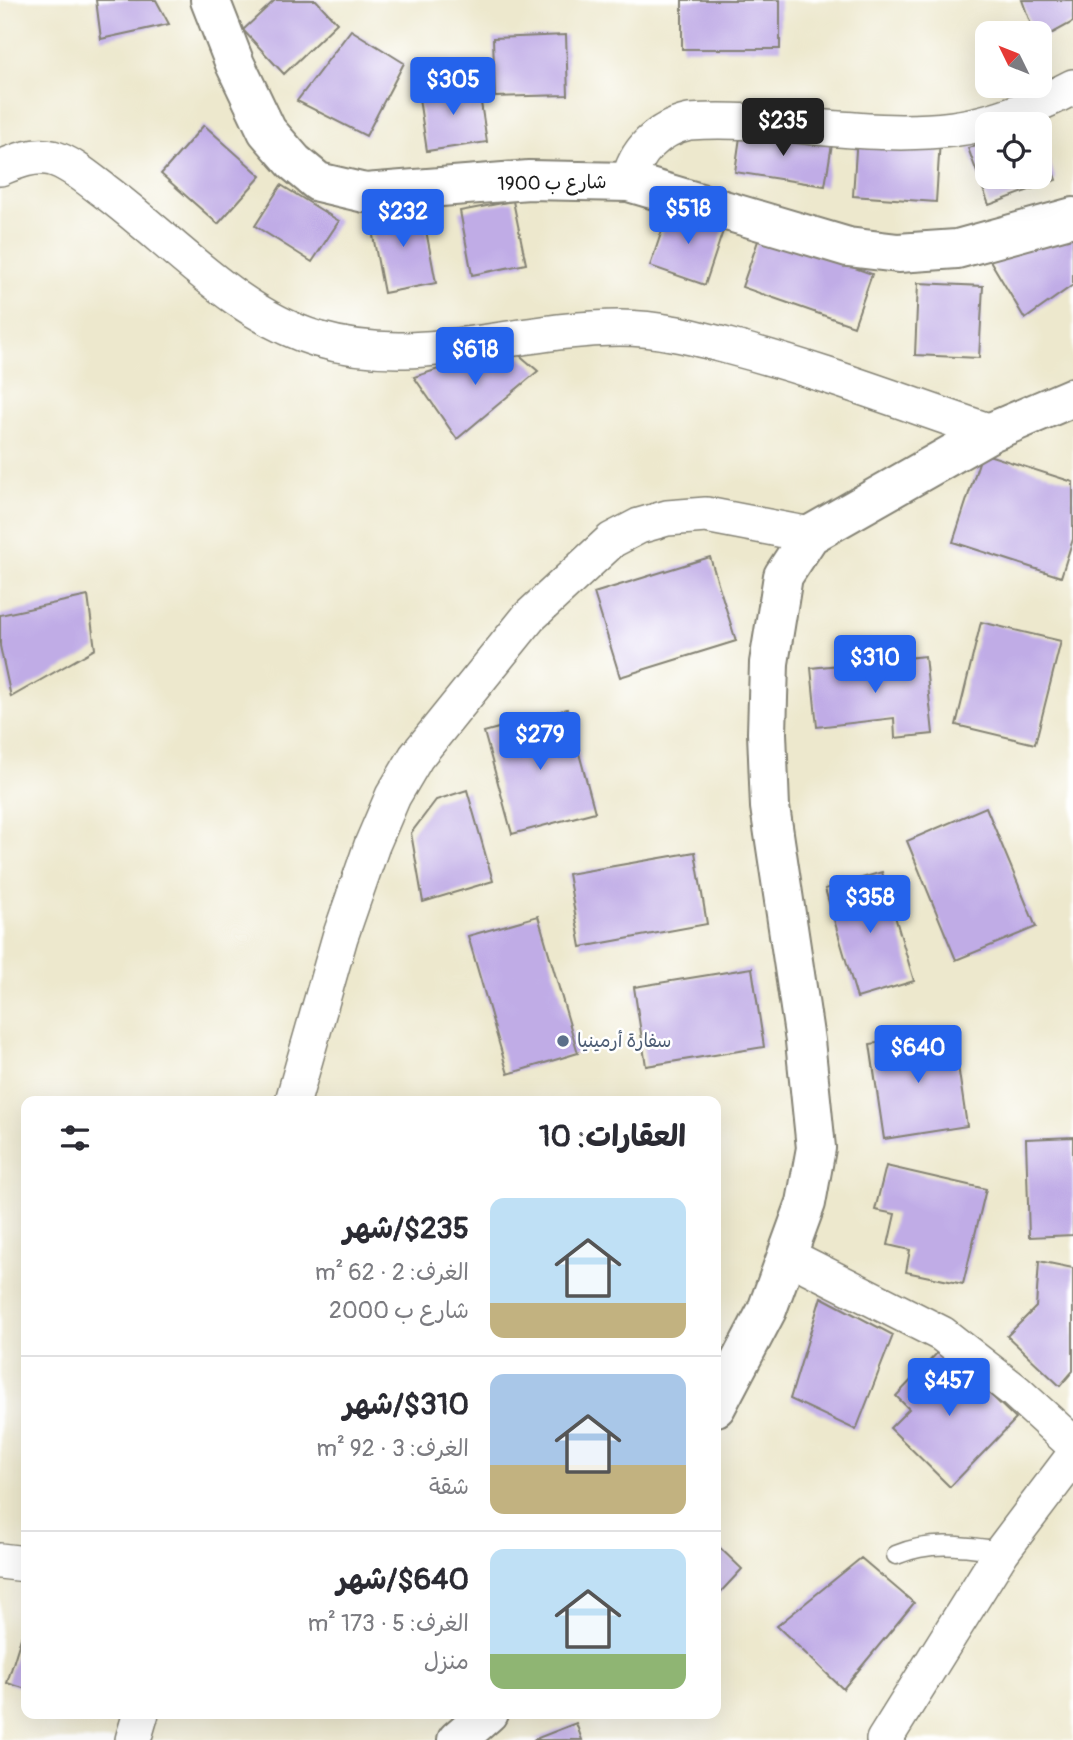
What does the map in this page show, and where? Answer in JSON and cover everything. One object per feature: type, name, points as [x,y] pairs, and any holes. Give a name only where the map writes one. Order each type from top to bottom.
[{"type":"street","name":"شارع ب 1900","points":[[210,0],[267,131],[295,162],[318,182],[365,193],[529,180],[629,182],[848,247],[898,254],[957,249],[1073,217]]},
{"type":"street","points":[[629,182],[637,157],[650,143],[666,129],[689,122],[909,131],[951,129],[1008,114],[1073,87]]},
{"type":"street","points":[[0,168],[35,157],[53,159],[69,167],[122,204],[212,279],[286,329],[318,339],[415,351],[561,332],[619,328],[661,330],[774,358],[991,432]]},
{"type":"street","points":[[721,1398],[767,1310],[806,1203],[816,1148],[805,1041],[770,807],[767,733],[769,663],[777,600],[783,576],[810,535],[991,432],[1073,397]]},
{"type":"street","points":[[294,1096],[340,937],[372,845],[393,796],[416,757],[529,617],[612,540],[639,526],[667,518],[706,515],[810,535]]},
{"type":"street","points":[[786,1255],[942,1334],[1015,1391],[1073,1444]]},
{"type":"street","points":[[884,1740],[1002,1551],[1073,1457]]},
{"type":"street","points":[[0,1561],[21,1563]]},
{"type":"street","points":[[133,1740],[139,1719]]},
{"type":"street","points":[[457,1740],[481,1719]]},
{"type":"lane","points":[[896,1555],[918,1546],[946,1544],[1002,1551]]},
{"type":"building","points":[[96,0],[156,0],[169,24],[101,39]]},
{"type":"building","points":[[275,0],[316,0],[337,23],[284,74],[243,30]]},
{"type":"building","points":[[682,0],[780,0],[780,49],[682,49]]},
{"type":"building","points":[[1022,0],[1073,0],[1073,22],[1052,33],[1052,21],[1030,21]]},
{"type":"building","points":[[351,30],[404,63],[366,136],[297,101]]},
{"type":"building","points":[[566,35],[568,95],[495,97],[493,38]]},
{"type":"building","points":[[478,83],[487,142],[427,151],[418,92]]},
{"type":"building","points":[[204,125],[261,176],[218,224],[161,174]]},
{"type":"building","points":[[741,130],[832,144],[825,186],[735,172]]},
{"type":"building","points":[[857,135],[940,140],[936,202],[853,196]]},
{"type":"building","points":[[975,145],[975,167],[968,148]]},
{"type":"building","points":[[281,185],[339,221],[312,262],[255,226]]},
{"type":"building","points":[[983,189],[1032,189],[989,205]]},
{"type":"building","points":[[513,201],[526,264],[472,275],[460,211]]},
{"type":"building","points":[[421,204],[436,283],[384,293],[369,215]]},
{"type":"building","points":[[670,207],[725,225],[705,285],[650,266]]},
{"type":"building","points":[[1073,228],[1073,285],[1025,319],[988,257]]},
{"type":"building","points":[[760,235],[872,274],[854,326],[742,287]]},
{"type":"building","points":[[918,283],[983,286],[979,358],[915,355]]},
{"type":"building","points":[[509,346],[538,371],[457,439],[414,377]]},
{"type":"building","points":[[982,453],[1073,482],[1073,539],[1061,577],[953,542]]},
{"type":"building","points":[[710,557],[736,641],[620,677],[594,593]]},
{"type":"building","points":[[88,596],[95,649],[11,697],[0,646],[0,615]]},
{"type":"building","points":[[981,622],[1061,641],[1035,744],[956,725]]},
{"type":"building","points":[[925,656],[933,734],[895,738],[894,718],[817,727],[811,668]]},
{"type":"building","points":[[567,709],[595,812],[512,834],[484,732]]},
{"type":"building","points":[[467,790],[493,881],[423,902],[411,833],[436,800]]},
{"type":"building","points":[[986,807],[1036,927],[956,960],[907,841]]},
{"type":"building","points":[[695,852],[707,924],[581,947],[568,874]]},
{"type":"building","points":[[882,872],[914,981],[857,998],[825,889]]},
{"type":"building","points":[[538,916],[578,1053],[508,1074],[468,936]]},
{"type":"building","points":[[752,968],[764,1047],[646,1066],[634,987]]},
{"type":"building","points":[[953,1032],[967,1126],[884,1139],[870,1044]]},
{"type":"building","points":[[1073,1137],[1073,1235],[1029,1237],[1026,1139]]},
{"type":"building","points":[[886,1166],[986,1189],[963,1284],[906,1272],[910,1250],[888,1245],[895,1214],[875,1210]]},
{"type":"building","points":[[1039,1261],[1073,1268],[1073,1371],[1060,1386],[1007,1336],[1036,1307]]},
{"type":"building","points":[[821,1297],[893,1335],[856,1430],[790,1399]]},
{"type":"building","points":[[942,1348],[1016,1419],[950,1487],[890,1428],[909,1409],[896,1396]]},
{"type":"building","points":[[721,1549],[742,1569],[721,1592]]},
{"type":"building","points":[[861,1558],[914,1603],[843,1689],[777,1626]]},
{"type":"building","points":[[21,1638],[21,1687],[7,1683]]},
{"type":"building","points":[[576,1723],[582,1740],[533,1740]]},
{"type":"place","name":"سفارة أرمينيا","points":[[563,1041]]}]
